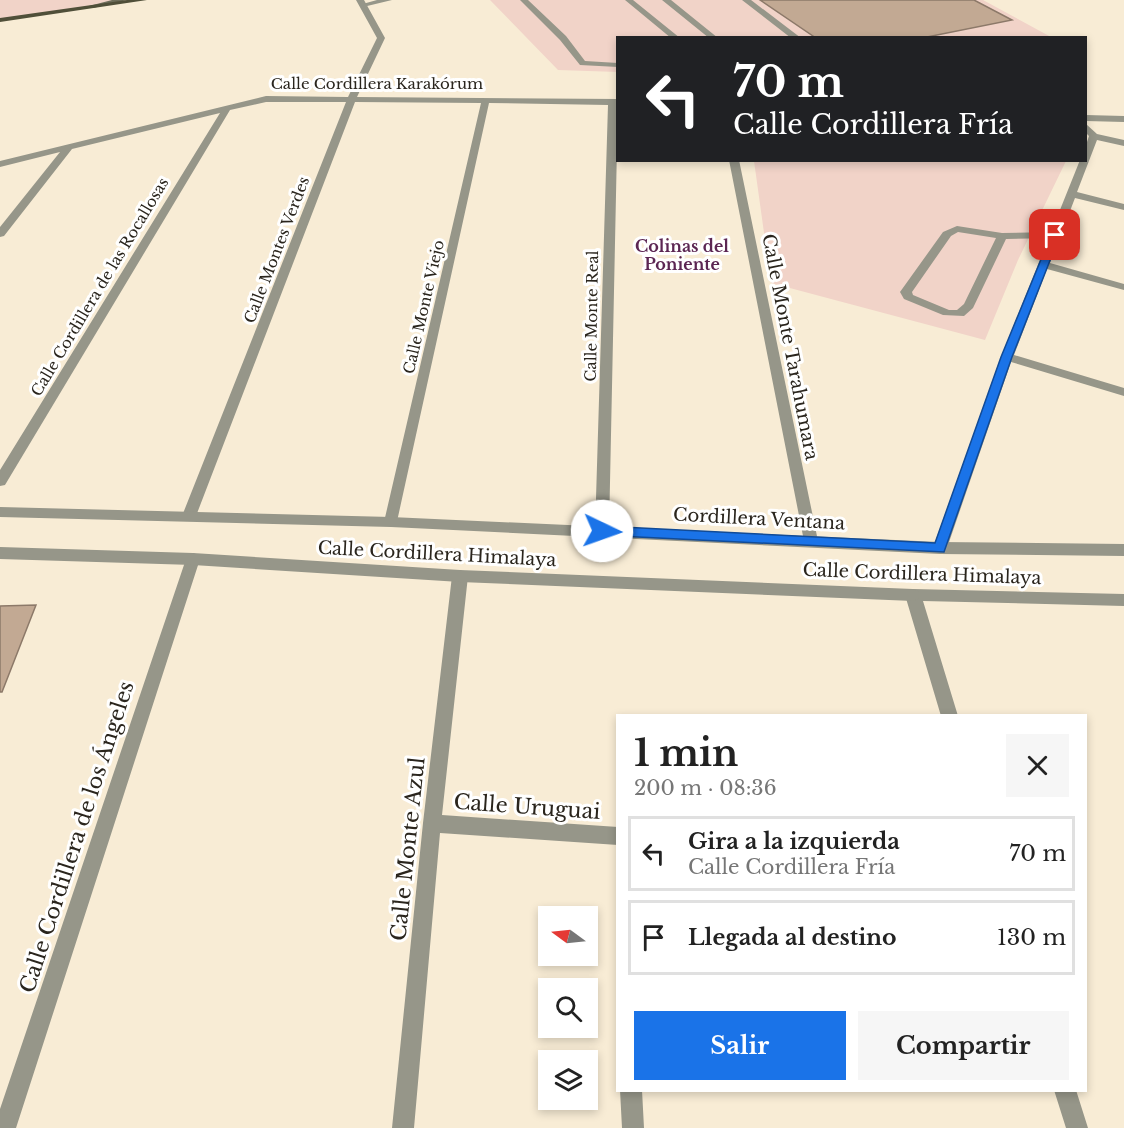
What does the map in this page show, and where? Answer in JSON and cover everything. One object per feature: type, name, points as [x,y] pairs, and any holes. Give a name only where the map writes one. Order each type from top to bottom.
[{"type":"main road","points":[[87,7],[123,0]]},
{"type":"main road","points":[[2,20],[143,0]]},
{"type":"street","points":[[362,3],[391,0]]},
{"type":"street","points":[[524,0],[563,38],[583,63],[616,65]]},
{"type":"street","points":[[629,0],[673,36]]},
{"type":"street","points":[[666,0],[711,36]]},
{"type":"street","points":[[746,0],[794,36]]},
{"type":"street","name":"Calle Montes Verdes","points":[[189,516],[352,98],[381,38],[362,3]]},
{"type":"street","points":[[677,19],[688,18]]},
{"type":"street","points":[[657,23],[667,21]]},
{"type":"street","name":"Calle Cordillera Karakórum","points":[[0,164],[266,99],[486,99],[615,102]]},
{"type":"street","name":"Calle Monte Viejo","points":[[392,522],[486,99]]},
{"type":"street","name":"Calle Monte Real","points":[[602,531],[615,102]]},
{"type":"street","name":"Calle Cordillera de las Rocallosas","points":[[0,481],[227,108]]},
{"type":"street","points":[[1087,118],[1124,119]]},
{"type":"street","points":[[1087,128],[1094,136],[1124,143]]},
{"type":"street","points":[[1087,156],[1094,136]]},
{"type":"street","points":[[0,234],[70,146]]},
{"type":"street","name":"Calle Monte Tarahumara","points":[[734,162],[811,541]]},
{"type":"street","points":[[940,548],[1007,357],[1042,264],[1085,162]]},
{"type":"street","points":[[1073,194],[1124,207]]},
{"type":"street","points":[[1002,236],[969,306],[960,314],[947,314],[908,297],[906,292],[947,234],[957,230],[1002,236],[1055,235]]},
{"type":"street","points":[[1042,264],[1124,287]]},
{"type":"street","points":[[1007,357],[1124,392]]},
{"type":"street","name":"Calle Cordillera Himalaya","points":[[0,512],[392,522]]},
{"type":"street","name":"Cordillera Ventana","points":[[392,522],[940,548],[1124,550]]},
{"type":"street","name":"Calle Cordillera Himalaya","points":[[0,553],[193,559],[460,576],[914,595],[1124,600]]},
{"type":"street","name":"Calle Cordillera de los Ángeles","points":[[5,1128],[193,559]]},
{"type":"street","name":"Calle Monte Azul","points":[[404,1128],[432,823],[460,576]]},
{"type":"street","points":[[914,595],[949,714]]},
{"type":"street","name":"Calle Uruguai","points":[[432,823],[616,836]]},
{"type":"street","points":[[631,1092],[633,1128]]},
{"type":"street","points":[[1066,1092],[1077,1128]]},
{"type":"shaded area","points":[[0,0],[135,0],[0,21]]},
{"type":"shaded area","points":[[490,0],[983,0],[1049,36],[616,36],[616,72],[558,70]]},
{"type":"shaded area","points":[[754,162],[1066,162],[1018,260],[985,340],[771,283]]},
{"type":"building","points":[[760,0],[974,0],[1012,20],[932,36],[813,36]]},
{"type":"building","points":[[36,605],[2,692],[0,692],[0,606]]},
{"type":"district","name":"Colinas del Poniente","points":[[682,255]]},
{"type":"route","points":[[602,531],[940,548],[1007,357],[1055,235]]}]
